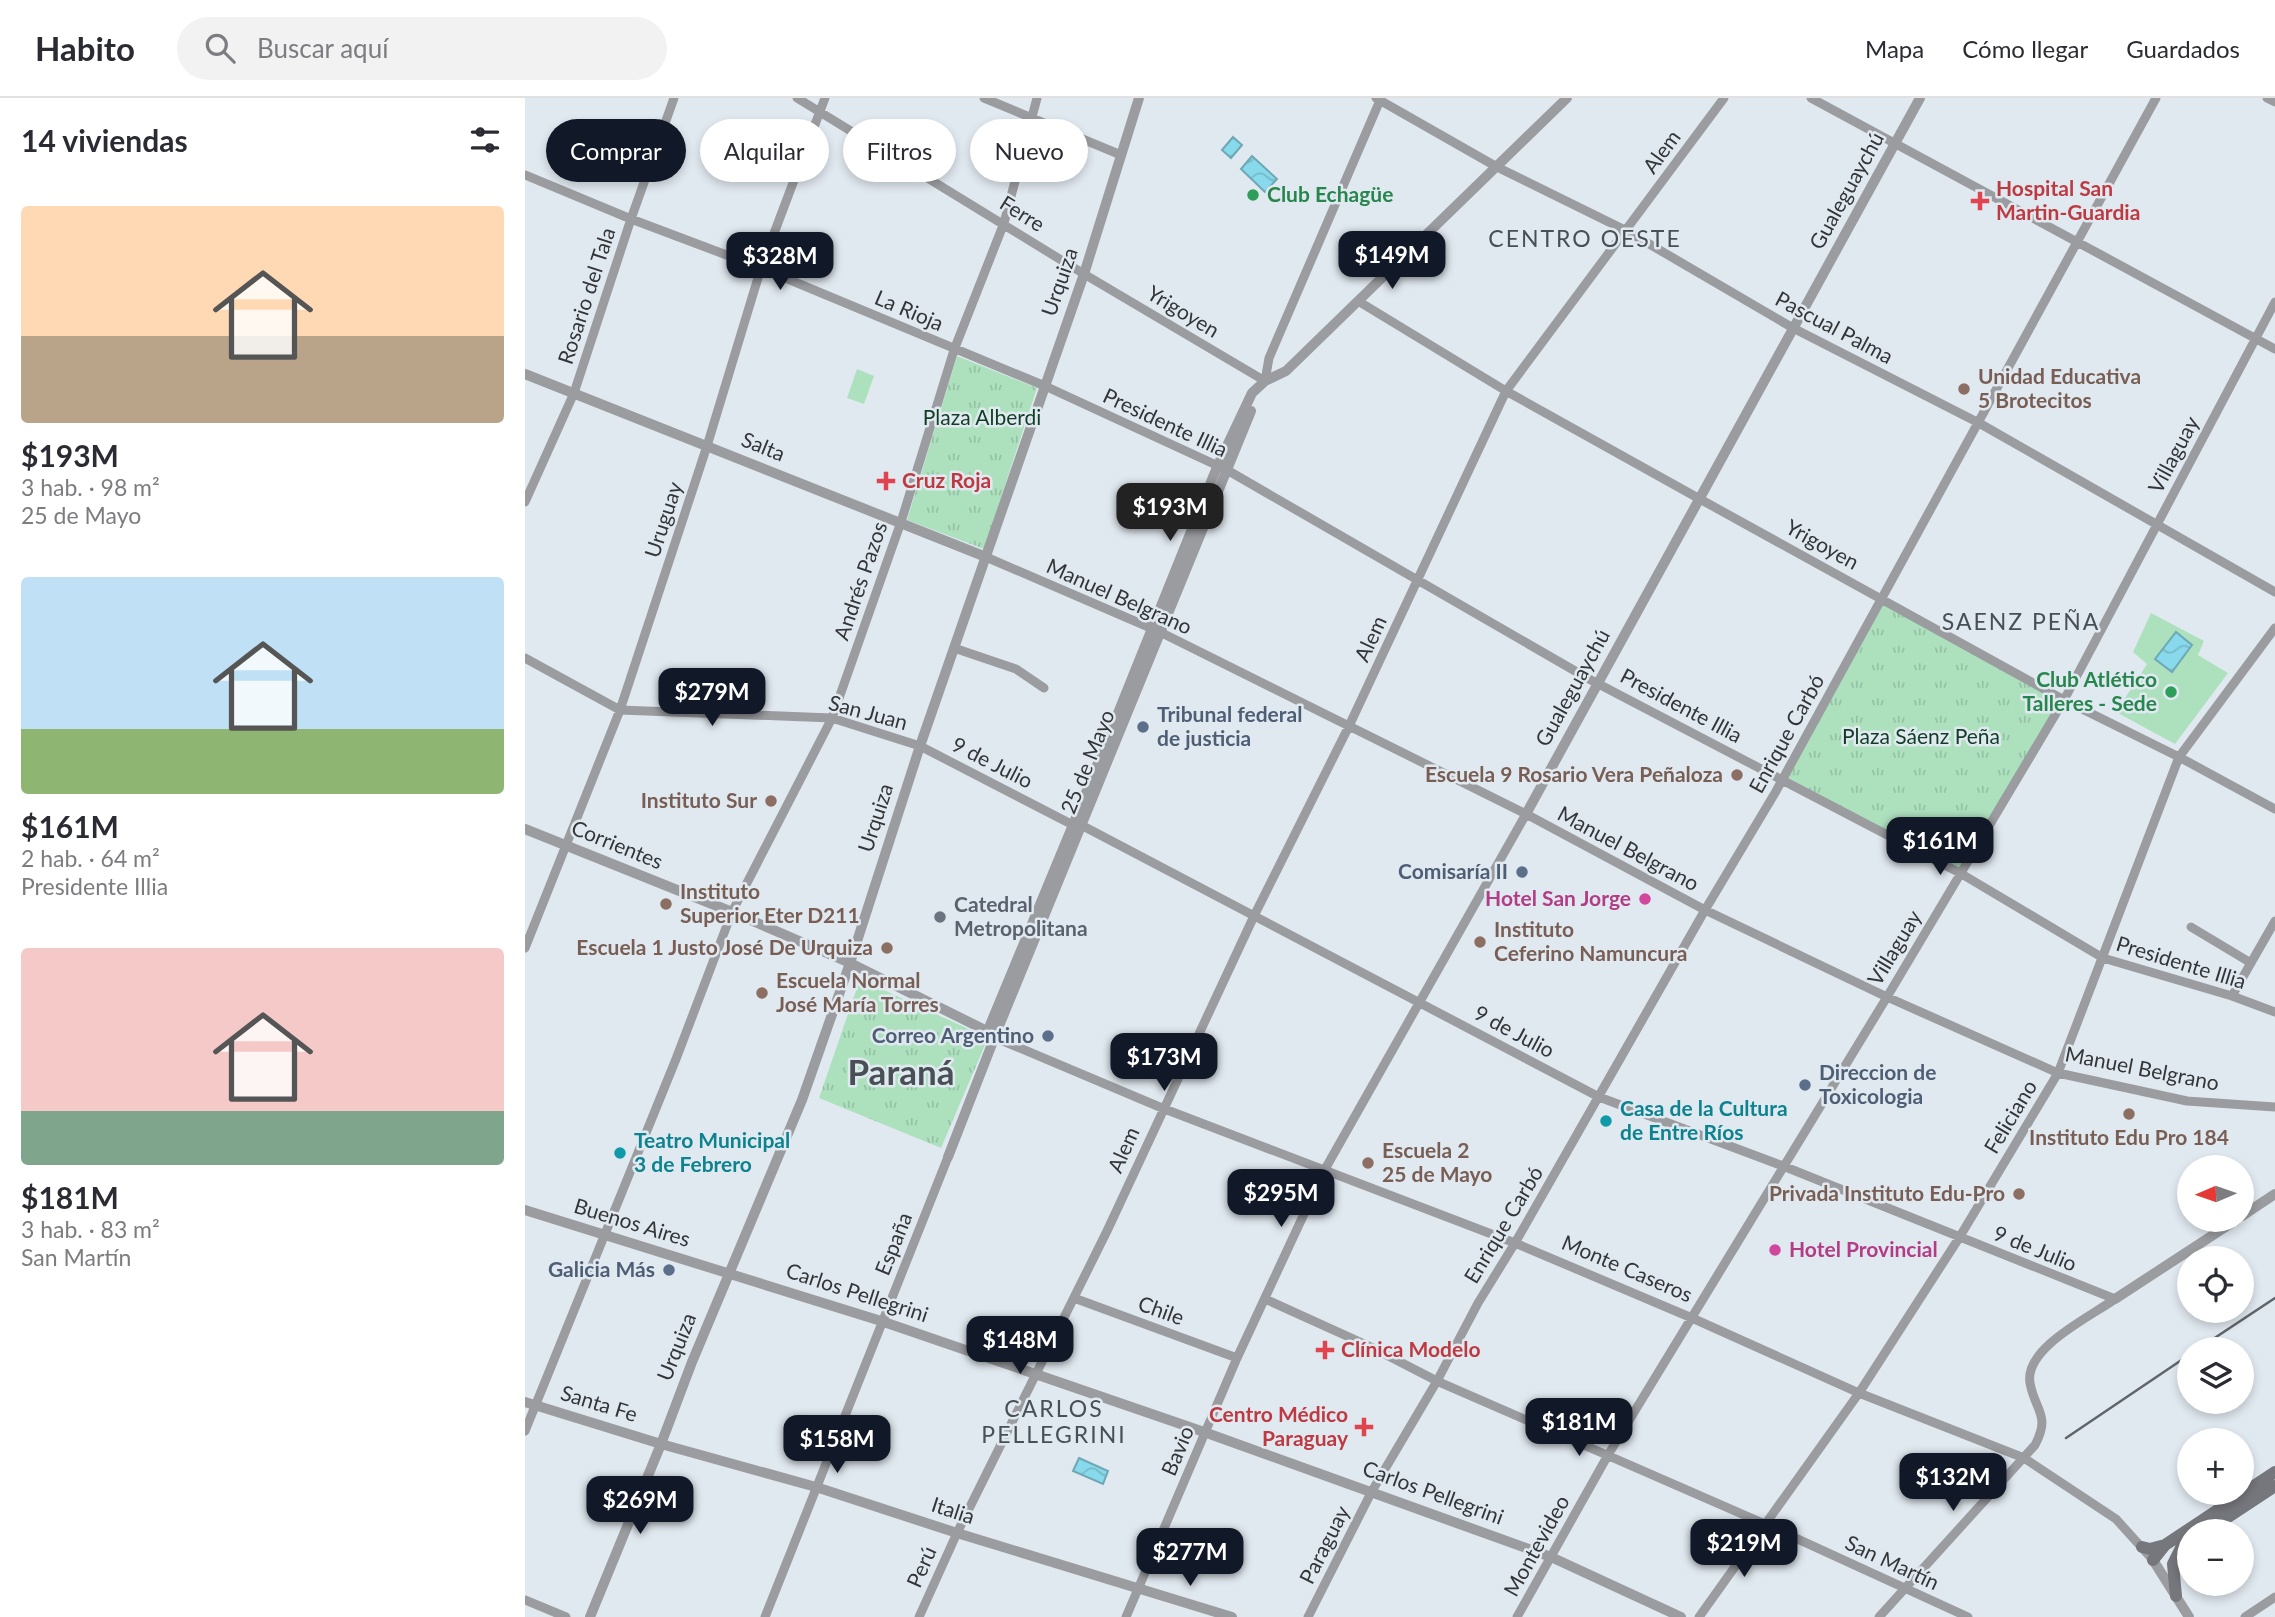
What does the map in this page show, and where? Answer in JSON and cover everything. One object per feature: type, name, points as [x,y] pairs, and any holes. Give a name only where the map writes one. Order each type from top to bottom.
[{"type":"main road","points":[[2153,1560],[2165,1545],[2275,1472]]},
{"type":"main road","points":[[2225,1519],[2275,1486]]},
{"type":"main road","points":[[2142,1547],[2150,1549],[2165,1545]]},
{"type":"main road","points":[[2153,1560],[2177,1551]]},
{"type":"main road","points":[[2176,1596],[2173,1564],[2177,1558]]},
{"type":"street","name":"Rosario del Tala","points":[[525,502],[574,393],[674,98]]},
{"type":"street","name":"Ferre","points":[[797,98],[1084,274]]},
{"type":"street","name":"Uruguay","points":[[525,948],[620,710],[707,446],[761,268],[825,98]]},
{"type":"street","points":[[984,98],[1121,155]]},
{"type":"street","name":"Andrés Pazos","points":[[525,1431],[530,1403],[676,1059],[732,912],[832,718],[901,522],[954,349],[1004,223],[1037,98]]},
{"type":"street","name":"Urquiza","points":[[590,1617],[729,1272],[802,1100],[850,963],[920,746],[1084,274],[1139,98]]},
{"type":"street","points":[[1265,381],[1286,371],[1567,98]]},
{"type":"street","name":"Alem","points":[[1107,1231],[1162,1108],[1349,726],[1506,391],[1724,98]]},
{"type":"street","points":[[1811,98],[2275,349]]},
{"type":"street","name":"Gualeguaychú","points":[[1265,1299],[1324,1171],[1599,683],[1698,498],[1920,98]]},
{"type":"street","name":"Enrique Carbó","points":[[1437,1381],[1478,1303],[1782,780],[2156,98]]},
{"type":"street","points":[[2267,98],[2275,102]]},
{"type":"street","name":"Pascual Palma","points":[[1379,99],[1497,167],[1626,231],[1793,328],[1979,423],[2275,592]]},
{"type":"street","name":"25 de Mayo","points":[[948,1157],[992,1034],[1222,468],[1265,381],[1269,358],[1379,99]]},
{"type":"street","name":"La Rioja","points":[[525,175],[761,268],[1045,386]]},
{"type":"street","name":"Yrigoyen","points":[[1084,274],[1265,381]]},
{"type":"street","name":"Yrigoyen","points":[[1359,301],[1506,391],[1698,498],[2064,699],[2275,809]]},
{"type":"street","name":"Villaguay","points":[[1608,1455],[1887,998],[2064,699],[2275,302]]},
{"type":"street","name":"Salta","points":[[525,374],[986,557]]},
{"type":"street","name":"Presidente Illia","points":[[1045,386],[1222,468],[1599,683],[1960,873],[2103,958],[2232,996],[2275,1012]]},
{"type":"street","name":"Manuel Belgrano","points":[[986,557],[1156,631],[1526,814],[1705,910],[1887,998],[2058,1073],[2187,1101],[2275,1107]]},
{"type":"street","name":"Feliciano","points":[[1699,1617],[1859,1393],[1959,1238],[2058,1073],[2179,757],[2275,628]]},
{"type":"street","points":[[954,648],[1016,669],[1044,688]]},
{"type":"street","name":"San Juan","points":[[525,658],[620,710],[832,718],[920,746]]},
{"type":"street","name":"9 de Julio","points":[[920,746],[1254,916],[1598,1097],[1783,1166],[2115,1299]]},
{"type":"street","name":"Corrientes","points":[[525,829],[732,912],[850,963],[992,1034]]},
{"type":"street","points":[[2232,996],[2275,921]]},
{"type":"street","points":[[2191,927],[2252,962]]},
{"type":"street","name":"Monte Caseros","points":[[992,1034],[1162,1108],[1515,1243],[1859,1393],[2024,1458],[2116,1519],[2153,1560],[2189,1617]]},
{"type":"street","name":"España","points":[[765,1617],[948,1157]]},
{"type":"street","points":[[2254,1208],[2275,1194]]},
{"type":"street","name":"Buenos Aires","points":[[525,1210],[729,1272]]},
{"type":"street","name":"Perú","points":[[919,1617],[957,1533],[1107,1231]]},
{"type":"street","points":[[1879,1617],[2035,1445],[2041,1434],[2043,1418],[2030,1383],[2034,1360],[2049,1344],[2218,1232]]},
{"type":"street","name":"Carlos Pellegrini","points":[[729,1272],[1038,1373],[1372,1491],[1551,1557],[1681,1617]]},
{"type":"street","name":"Chile","points":[[1074,1298],[1237,1358]]},
{"type":"street","name":"Bavio","points":[[1126,1617],[1204,1432],[1265,1299]]},
{"type":"street","name":"San Martín","points":[[1265,1299],[1371,1347],[1437,1381],[1765,1524],[1968,1617]]},
{"type":"street","name":"Paraguay","points":[[1308,1617],[1372,1491],[1437,1381]]},
{"type":"street","name":"Santa Fe","points":[[530,1403],[661,1444]]},
{"type":"street","name":"Italia","points":[[661,1444],[816,1487],[1232,1617]]},
{"type":"street","name":"Montevideo","points":[[1517,1617],[1608,1455]]},
{"type":"street","points":[[2245,1617],[2275,1597]]},
{"type":"street","points":[[525,1600],[566,1617]]},
{"type":"green space","name":"Plaza Alberdi","points":[[957,356],[1037,388],[984,549],[907,520]]},
{"type":"green space","points":[[857,369],[874,376],[864,404],[847,398]]},
{"type":"green space","name":"Plaza Sáenz Peña","points":[[1883,604],[2059,701],[1959,870],[1782,775]]},
{"type":"green space","name":"Club Atlético Talleres - Sede","points":[[2151,613],[2204,641],[2198,655],[2228,673],[2175,744],[2116,712],[2147,664],[2133,652]]},
{"type":"green space","points":[[860,979],[988,1038],[941,1148],[819,1098]]},
{"type":"water","points":[[1233,137],[1242,145],[1231,158],[1222,150]]},
{"type":"water","points":[[1252,156],[1277,179],[1265,192],[1241,169]]},
{"type":"water","points":[[2176,632],[2192,645],[2172,672],[2155,659]]},
{"type":"water","points":[[1079,1458],[1108,1471],[1103,1484],[1073,1471]]},
{"type":"railway","points":[[2216,1337],[2275,1298]]},
{"type":"railway","points":[[2066,1438],[2177,1363]]},
{"type":"place","name":"Club Echagüe","points":[[1253,195]]},
{"type":"place","name":"Hospital San Martin-Guardia","points":[[1980,201]]},
{"type":"place","name":"Unidad Educativa 5 Brotecitos","points":[[1964,389]]},
{"type":"place","name":"Cruz Roja","points":[[886,481]]},
{"type":"place","name":"Club Atlético Talleres - Sede","points":[[2171,692]]},
{"type":"place","name":"Tribunal federal de justicia","points":[[1143,727]]},
{"type":"place","name":"Escuela 9 Rosario Vera Peñaloza","points":[[1737,775]]},
{"type":"place","name":"Instituto Sur","points":[[771,801]]},
{"type":"place","name":"Comisaría II","points":[[1522,872]]},
{"type":"place","name":"Hotel San Jorge","points":[[1645,899]]},
{"type":"place","name":"Instituto Superior Eter D211","points":[[666,904]]},
{"type":"place","name":"Catedral Metropolitana","points":[[940,917]]},
{"type":"place","name":"Instituto Ceferino Namuncura","points":[[1480,942]]},
{"type":"place","name":"Escuela 1 Justo José De Urquiza","points":[[887,948]]},
{"type":"place","name":"Escuela Normal José María Torres","points":[[762,993]]},
{"type":"place","name":"Correo Argentino","points":[[1048,1036]]},
{"type":"place","name":"Direccion de Toxicologia","points":[[1805,1085]]},
{"type":"place","name":"Instituto Edu Pro 184","points":[[2129,1114]]},
{"type":"place","name":"Casa de la Cultura de Entre Ríos","points":[[1606,1121]]},
{"type":"place","name":"Teatro Municipal 3 de Febrero","points":[[620,1153]]},
{"type":"place","name":"Escuela 2 25 de Mayo","points":[[1368,1163]]},
{"type":"place","name":"Privada Instituto Edu-Pro","points":[[2019,1194]]},
{"type":"place","name":"Hotel Provincial","points":[[1775,1250]]},
{"type":"place","name":"Galicia Más","points":[[669,1270]]},
{"type":"place","name":"Clínica Modelo","points":[[1325,1350]]},
{"type":"place","name":"Centro Médico Paraguay","points":[[1364,1427]]},
{"type":"district","name":"CENTRO OESTE","points":[[1585,239]]},
{"type":"district","name":"SAENZ PEÑA","points":[[2021,622]]},
{"type":"district","name":"Paraná","points":[[901,1073]]},
{"type":"district","name":"CARLOS PELLEGRINI","points":[[1054,1422]]}]
